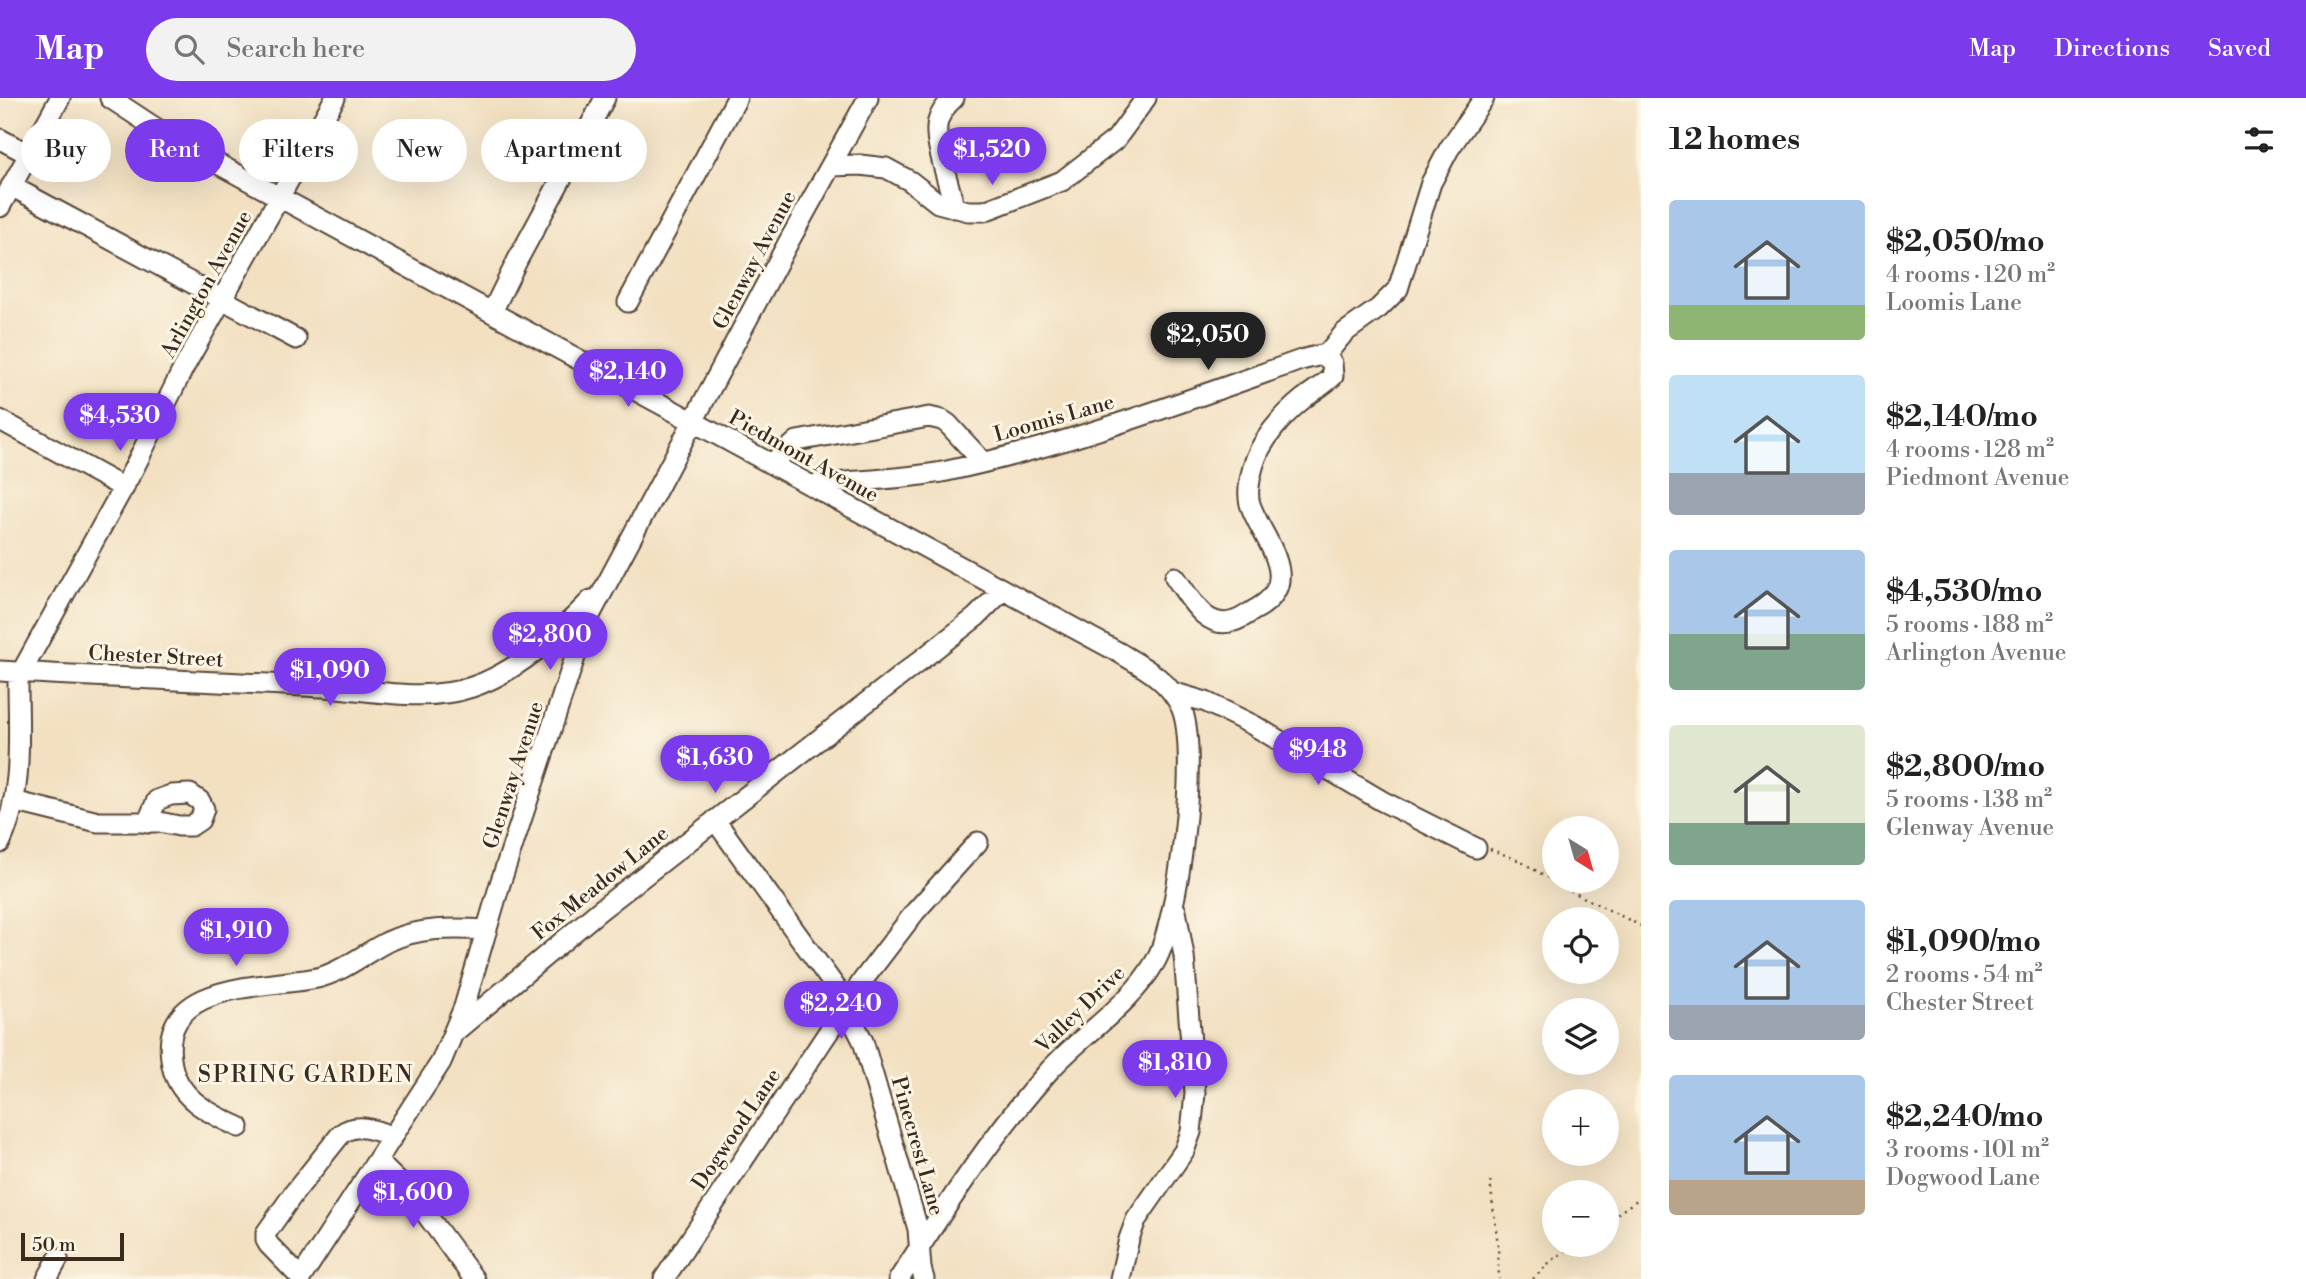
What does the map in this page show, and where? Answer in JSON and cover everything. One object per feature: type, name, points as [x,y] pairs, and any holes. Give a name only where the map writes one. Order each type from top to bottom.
[{"type":"street","points":[[48,119],[60,98]]},
{"type":"street","name":"Piedmont Avenue","points":[[110,98],[162,132],[1154,673],[1172,692],[1206,702],[1253,725],[1382,801],[1476,848]]},
{"type":"street","points":[[492,312],[518,258],[605,98]]},
{"type":"street","points":[[628,302],[737,98]]},
{"type":"street","name":"Glenway Avenue","points":[[301,1279],[441,1062],[456,1031],[583,634],[868,98]]},
{"type":"street","points":[[954,98],[942,110],[937,123],[937,139],[954,208]]},
{"type":"street","points":[[831,166],[860,164],[886,168],[910,181],[938,203],[954,208],[984,211],[1062,181],[1116,139],[1146,98]]},
{"type":"street","points":[[1175,577],[1206,617],[1213,621],[1235,621],[1270,599],[1275,591],[1279,572],[1274,553],[1250,502],[1253,467],[1268,435],[1282,418],[1332,376],[1332,363],[1325,356],[1344,332],[1380,308],[1398,289],[1431,183],[1449,149],[1485,98]]},
{"type":"street","name":"Arlington Avenue","points":[[0,844],[13,801],[17,767],[18,680],[124,488],[183,369],[281,197],[329,100]]},
{"type":"street","points":[[0,139],[21,150]]},
{"type":"street","points":[[0,207],[21,167]]},
{"type":"street","points":[[11,186],[296,339]]},
{"type":"street","name":"Loomis Lane","points":[[810,485],[914,476],[1030,451],[1141,416],[1301,360],[1325,356]]},
{"type":"street","points":[[771,464],[797,441],[929,417],[948,424],[983,462]]},
{"type":"street","points":[[0,420],[124,488]]},
{"type":"street","name":"Chester Street","points":[[0,671],[404,694],[455,691],[489,681],[512,667],[571,621],[608,583]]},
{"type":"street","name":"Fox Meadow Lane","points":[[456,1031],[599,911],[976,617],[1003,590]]},
{"type":"street","name":"Valley Drive","points":[[899,1279],[962,1182],[1024,1100],[1051,1069],[1143,980],[1158,956],[1175,904],[1187,778],[1189,738],[1180,706],[1172,692]]},
{"type":"street","points":[[13,801],[98,822],[147,822]]},
{"type":"street","name":"Pinecrest Lane","points":[[715,820],[810,951],[846,1005],[863,1041],[918,1229],[925,1279]]},
{"type":"street","name":"Dogwood Lane","points":[[664,1279],[846,1005],[915,912],[978,842]]},
{"type":"street","points":[[1120,1279],[1136,1220],[1184,1151],[1195,1111],[1184,956],[1175,904]]},
{"type":"street","points":[[239,1127],[206,1112],[191,1100],[175,1076],[171,1044],[180,1019],[189,1008],[212,995],[232,989],[323,976],[341,969],[386,943],[422,931],[448,928],[487,930]]},
{"type":"street","points":[[301,1279],[269,1245],[266,1233],[341,1134],[357,1127],[393,1137]]},
{"type":"street","points":[[377,1160],[412,1195],[474,1279]]},
{"type":"street","points":[[47,1279],[58,1259]]},
{"type":"path","points":[[1476,848],[1491,850],[1518,860],[1571,891],[1641,926]]},
{"type":"path","points":[[1490,1181],[1498,1245],[1499,1279]]},
{"type":"path","points":[[1619,1213],[1641,1197]]},
{"type":"path","points":[[1533,1279],[1558,1257]]},
{"type":"district","name":"SPRING GARDEN","points":[[306,1074]]}]
